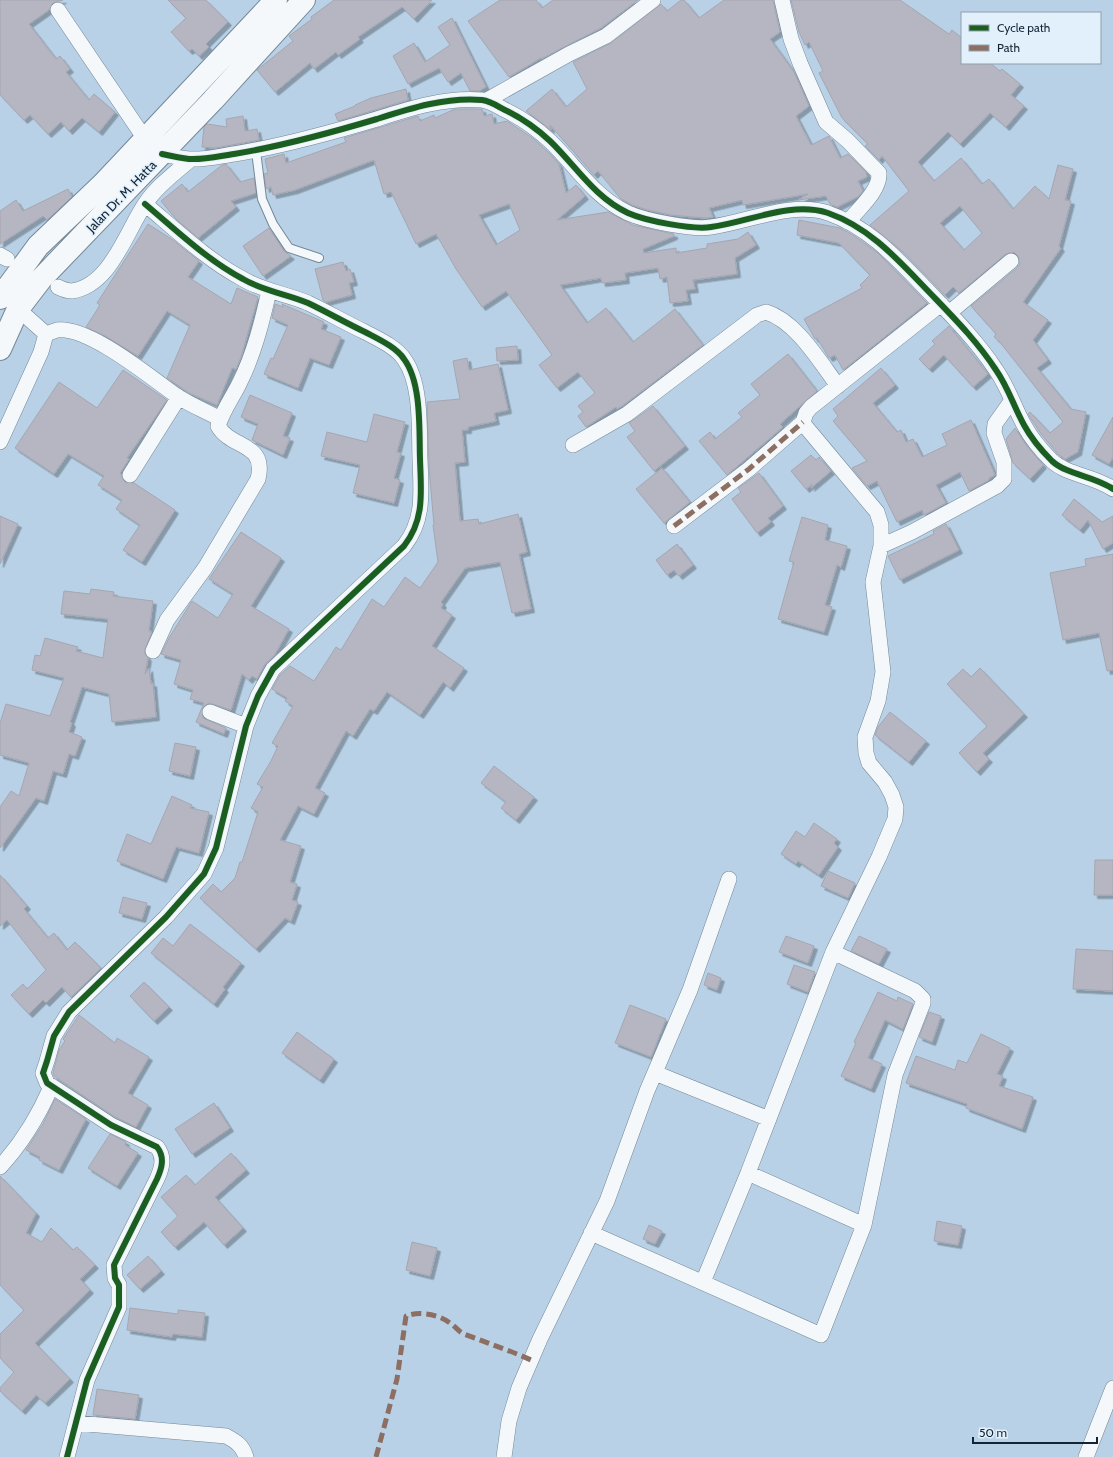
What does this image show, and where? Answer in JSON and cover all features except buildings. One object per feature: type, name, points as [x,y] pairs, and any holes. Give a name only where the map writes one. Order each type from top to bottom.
[{"type":"main road","name":"Jalan Dr. M. Hatta","points":[[0,349],[5,299],[23,265],[38,246],[102,184],[276,0]]},
{"type":"main road","name":"Jalan Dr. M. Hatta","points":[[5,299],[41,279],[162,154],[304,0]]},
{"type":"street","points":[[487,100],[563,57],[606,36],[653,0]]},
{"type":"street","points":[[782,0],[791,39],[826,122],[848,141],[878,173],[879,179],[871,194],[848,222]]},
{"type":"street","points":[[58,10],[145,139]]},
{"type":"street","points":[[162,154],[191,159],[256,151],[305,140],[406,110],[444,101],[464,99],[487,100],[526,122],[550,141],[581,177],[609,202],[631,214],[669,224],[709,228],[779,212],[807,210],[826,212],[848,222],[872,237],[890,252],[945,308],[977,344],[998,372],[1025,426],[1054,462],[1064,469],[1098,480],[1113,489]]},
{"type":"street","points":[[58,287],[71,291],[87,286],[103,275],[145,204],[155,192],[191,159]]},
{"type":"street","points":[[67,1457],[87,1380],[119,1307],[119,1285],[115,1278],[114,1265],[157,1179],[162,1161],[160,1151],[157,1147],[111,1125],[51,1087],[44,1078],[43,1073],[54,1036],[68,1012],[166,918],[204,874],[216,848],[246,726],[258,696],[273,669],[404,546],[413,534],[421,505],[419,427],[415,383],[404,358],[374,337],[308,303],[269,291],[244,280],[220,266],[145,204]]},
{"type":"street","points":[[674,526],[749,469],[803,422],[811,407],[1011,261]]},
{"type":"street","points":[[153,651],[167,620],[205,568],[258,479],[260,468],[258,459],[247,447],[223,433],[218,426],[220,419],[240,382],[251,357],[264,316],[269,291]]},
{"type":"street","points":[[5,299],[46,334]]},
{"type":"street","points":[[573,445],[627,414],[757,315],[766,312],[783,319],[795,330],[838,386]]},
{"type":"street","points":[[46,334],[57,330],[72,331],[95,341],[131,363],[179,397],[220,419]]},
{"type":"street","points":[[0,442],[41,352],[46,334]]},
{"type":"street","points":[[130,475],[179,397]]},
{"type":"street","points":[[881,546],[912,532],[998,486],[1004,479],[1004,462],[994,433],[995,424],[1012,400]]},
{"type":"street","points":[[703,1282],[748,1173],[833,952],[879,857],[895,819],[896,807],[892,795],[885,782],[869,763],[866,753],[865,737],[878,702],[883,672],[873,582],[881,546],[881,525],[876,512],[803,422]]},
{"type":"street","points":[[210,712],[246,726]]},
{"type":"street","points":[[504,1457],[509,1421],[519,1388],[540,1339],[607,1201],[655,1073],[690,990],[729,879]]},
{"type":"street","points":[[591,1233],[821,1335],[864,1225],[895,1075],[923,1003],[922,999],[915,991],[833,952]]},
{"type":"street","points":[[655,1073],[769,1119]]},
{"type":"street","points":[[0,1167],[12,1154],[39,1114],[51,1087]]},
{"type":"street","points":[[748,1173],[864,1225]]},
{"type":"street","points":[[1086,1457],[1113,1388]]},
{"type":"street","points":[[76,1423],[226,1436],[238,1442],[243,1448],[246,1457]]},
{"type":"lane","points":[[256,151],[262,199],[273,224],[289,248],[319,258]]},
{"type":"marked path","points":[[674,526],[749,469],[803,422]]},
{"type":"marked path","points":[[376,1457],[397,1379],[406,1316],[411,1314],[428,1314],[440,1317],[452,1324],[464,1334],[531,1360]]},
{"type":"cycle path","points":[[162,154],[189,159],[234,154],[306,139],[429,104],[455,100],[482,100],[488,101],[533,127],[550,141],[605,199],[628,213],[636,216],[670,224],[703,228],[799,209],[828,213],[858,227],[871,236],[907,269],[947,311],[981,349],[996,370],[1027,430],[1044,453],[1052,461],[1058,466],[1073,473],[1098,481],[1113,489]]},
{"type":"cycle path","points":[[67,1457],[87,1380],[119,1307],[119,1285],[115,1278],[114,1265],[157,1179],[162,1159],[160,1151],[157,1147],[111,1125],[47,1083],[43,1073],[54,1036],[69,1012],[166,917],[204,874],[216,848],[246,726],[258,696],[273,669],[404,546],[416,526],[419,515],[421,494],[417,394],[410,369],[401,355],[381,340],[315,306],[259,287],[230,271],[192,244],[145,204]]}]
